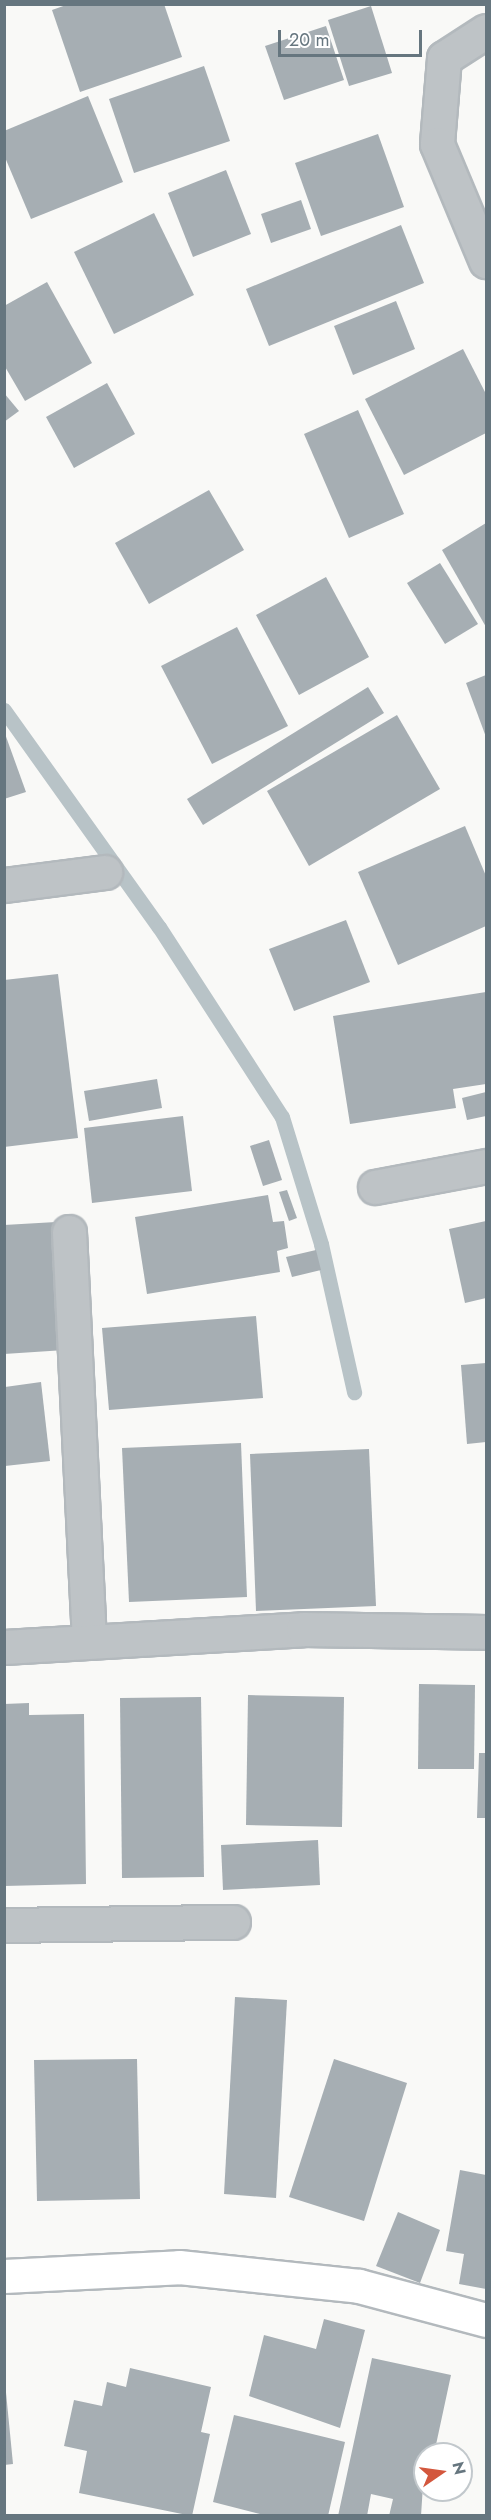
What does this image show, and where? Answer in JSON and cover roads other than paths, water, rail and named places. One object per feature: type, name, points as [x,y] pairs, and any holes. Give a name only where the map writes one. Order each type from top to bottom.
[{"type":"main road","points":[[4,2276],[179,2267],[359,2286],[486,2320]]},
{"type":"street","points":[[486,31],[444,58],[437,144],[486,261]]},
{"type":"street","points":[[4,885],[105,872]]},
{"type":"street","points":[[375,1187],[486,1166]]},
{"type":"street","points":[[69,1232],[89,1642]]},
{"type":"street","points":[[4,1647],[303,1629],[486,1632]]},
{"type":"street","points":[[4,1925],[233,1922]]},
{"type":"waterway","points":[[4,710],[159,927],[282,1117],[321,1244],[354,1392]]}]
